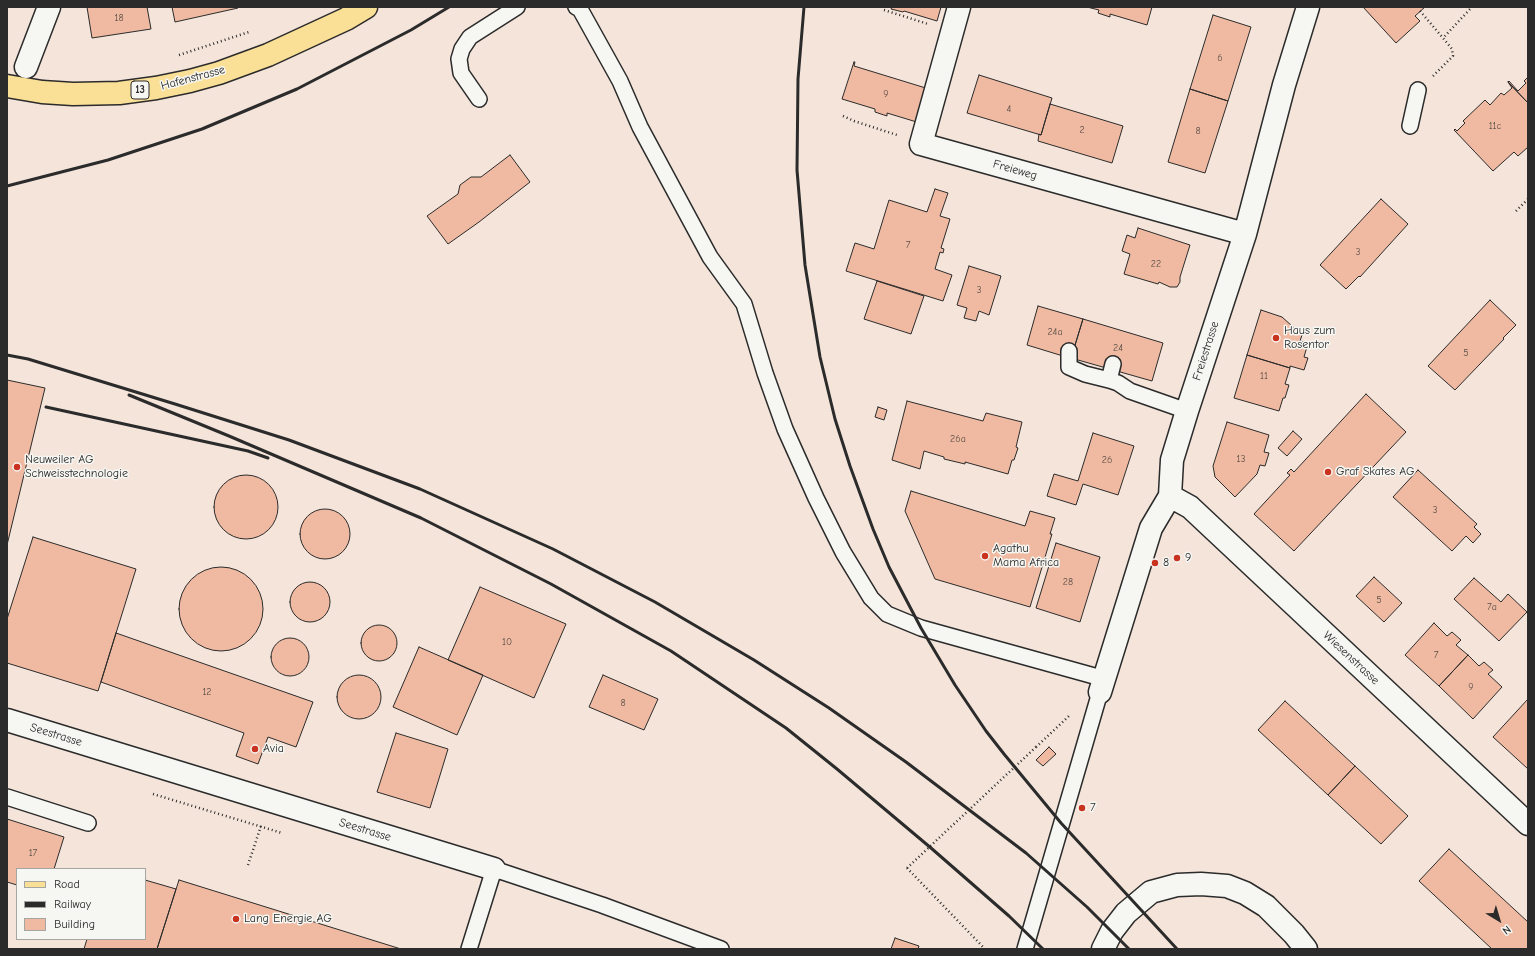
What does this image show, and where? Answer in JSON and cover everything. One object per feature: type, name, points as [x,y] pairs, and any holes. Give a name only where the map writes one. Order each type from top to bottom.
[{"type":"main road","name":"Hafenstrasse","points":[[7,86],[42,92],[73,94],[119,93],[156,88],[190,81],[219,73],[268,55],[346,19],[366,7]]},
{"type":"street","points":[[26,67],[49,7]]},
{"type":"street","points":[[921,144],[959,7]]},
{"type":"street","name":"Freiestrasse","points":[[1102,685],[1151,528],[1170,496],[1172,460],[1245,234],[1284,85],[1302,9]]},
{"type":"street","name":"Freieweg","points":[[921,144],[1245,234]]},
{"type":"street","name":"Wiesenstrasse","points":[[1170,496],[1190,508],[1528,824]]},
{"type":"street","name":"Seestrasse","points":[[7,720],[494,869]]},
{"type":"street","points":[[1104,949],[1112,931],[1126,913],[1151,892],[1177,884],[1201,884],[1227,886],[1245,893],[1266,906],[1294,934],[1306,949]]},
{"type":"lane","points":[[479,98],[461,73],[459,60],[462,49],[470,37],[517,7]]},
{"type":"lane","points":[[576,7],[580,9],[620,81],[640,127],[710,257],[744,304],[765,373],[785,429],[816,498],[843,552],[871,598],[887,614],[921,628],[1102,685],[1025,949]]},
{"type":"lane","points":[[1410,126],[1418,90]]},
{"type":"lane","points":[[1068,351],[1069,367],[1085,374],[1118,383],[1130,391],[1187,410]]},
{"type":"lane","points":[[1109,380],[1113,364]]},
{"type":"lane","points":[[7,797],[88,823]]},
{"type":"lane","points":[[469,949],[494,869]]},
{"type":"lane","name":"Seestrasse","points":[[494,869],[602,905],[721,949]]},
{"type":"path","points":[[1443,38],[1472,7]]},
{"type":"path","points":[[884,10],[952,31]]},
{"type":"path","points":[[1420,11],[1452,49],[1453,56],[1438,70]]},
{"type":"path","points":[[172,57],[252,32]]},
{"type":"path","points":[[843,116],[921,144]]},
{"type":"path","points":[[1516,211],[1528,199]]},
{"type":"path","points":[[985,949],[907,868],[1070,715]]},
{"type":"path","points":[[248,865],[269,800]]},
{"type":"building","points":[[87,7],[147,7],[151,29],[92,38]]},
{"type":"building","points":[[172,7],[238,7],[238,8],[175,22]]},
{"type":"building","points":[[892,7],[941,7],[937,21],[904,11],[891,9]]},
{"type":"building","points":[[1087,7],[1152,7],[1147,25],[1110,14],[1110,17],[1098,13],[1099,10]]},
{"type":"building","points":[[1363,7],[1425,7],[1415,16],[1420,21],[1396,43]]},
{"type":"building","points":[[1213,15],[1251,27],[1228,101],[1190,89]]},
{"type":"building","points":[[854,62],[854,66],[929,89],[920,123],[887,113],[887,116],[875,112],[875,109],[842,99]]},
{"type":"building","points":[[979,75],[1052,98],[1041,135],[967,113]]},
{"type":"building","points":[[1528,77],[1528,103],[1508,82],[1509,81],[1518,91],[1526,83],[1524,81]]},
{"type":"building","points":[[1508,82],[1528,103],[1528,147],[1518,156],[1514,152],[1493,171],[1454,130],[1455,129],[1457,131],[1465,123],[1463,121],[1485,100],[1490,105],[1501,93],[1504,95],[1512,88]]},
{"type":"building","points":[[1190,89],[1228,101],[1205,173],[1168,162]]},
{"type":"building","points":[[1050,104],[1123,126],[1112,163],[1038,141],[1039,134],[1041,135]]},
{"type":"building","points":[[510,155],[530,182],[448,244],[427,216],[458,194],[460,185],[471,177],[481,177]]},
{"type":"building","points":[[935,189],[948,193],[940,216],[950,219],[941,248],[944,249],[943,253],[940,252],[935,269],[952,275],[943,301],[846,271],[855,243],[874,249],[889,200],[927,212]]},
{"type":"building","points":[[1381,199],[1408,224],[1360,277],[1359,276],[1346,289],[1320,265]]},
{"type":"building","points":[[1138,228],[1190,245],[1180,277],[1180,282],[1177,287],[1170,287],[1159,282],[1158,284],[1124,274],[1130,254],[1122,251],[1127,235],[1135,238]]},
{"type":"building","points":[[969,266],[1001,276],[989,315],[979,311],[976,321],[964,318],[967,308],[957,305]]},
{"type":"building","points":[[877,281],[924,296],[911,334],[864,319]]},
{"type":"building","points":[[1490,300],[1516,325],[1455,390],[1428,366]]},
{"type":"building","points":[[1038,306],[1083,319],[1073,352],[1063,356],[1027,345]]},
{"type":"building","name":"Haus zum Rosentor","points":[[1261,310],[1282,317],[1302,335],[1300,341],[1308,343],[1304,357],[1308,358],[1304,370],[1290,366],[1290,368],[1247,355]]},
{"type":"building","points":[[1083,319],[1163,343],[1152,381],[1071,358]]},
{"type":"building","points":[[1247,355],[1290,368],[1285,384],[1289,385],[1279,411],[1234,398]]},
{"type":"building","name":"Neuweiler AG Schweisstechnologie","points":[[7,380],[45,388],[7,545]]},
{"type":"building","name":"Graf Skates AG","points":[[1366,394],[1406,432],[1294,551],[1254,514],[1290,475],[1287,473],[1291,469],[1294,472]]},
{"type":"building","points":[[907,401],[983,421],[986,413],[1022,422],[1016,447],[1018,448],[1014,460],[1012,460],[1008,474],[965,462],[965,464],[944,459],[944,457],[924,451],[920,469],[892,460]]},
{"type":"building","points":[[878,407],[887,410],[884,420],[875,417]]},
{"type":"building","points":[[1227,422],[1269,435],[1264,452],[1269,453],[1265,466],[1260,465],[1257,474],[1235,497],[1215,477],[1213,466]]},
{"type":"building","points":[[1293,431],[1302,439],[1287,456],[1278,448]]},
{"type":"building","points":[[1093,433],[1134,446],[1118,495],[1083,484],[1076,505],[1047,496],[1054,474],[1078,481]]},
{"type":"building","points":[[1418,470],[1477,524],[1474,527],[1481,534],[1473,543],[1466,536],[1452,551],[1393,497]]},
{"type":"building","points":[[246,475],[258,477],[269,484],[276,495],[278,507],[276,519],[269,530],[258,537],[246,539],[234,537],[223,530],[216,519],[214,507],[216,495],[223,484],[234,477]]},
{"type":"building","name":"Agathu Mama Africa","points":[[911,491],[1025,526],[1030,511],[1055,518],[1050,534],[1052,534],[1030,607],[935,579],[905,511]]},
{"type":"building","points":[[320,509],[330,509],[343,516],[350,529],[350,539],[343,552],[330,559],[320,559],[311,555],[304,548],[300,539],[300,529],[304,520],[311,513]]},
{"type":"building","points":[[33,537],[136,569],[98,691],[7,663],[7,619]]},
{"type":"building","points":[[1056,543],[1100,557],[1080,622],[1036,608]]},
{"type":"building","points":[[221,567],[237,570],[251,579],[260,593],[263,609],[260,625],[251,639],[237,648],[221,651],[205,648],[191,639],[182,625],[179,609],[182,593],[191,579],[205,570]]},
{"type":"building","points":[[1374,577],[1402,603],[1384,622],[1356,596]]},
{"type":"building","points":[[1474,578],[1501,602],[1508,594],[1527,612],[1499,641],[1454,599]]},
{"type":"building","points":[[314,582],[321,585],[327,591],[330,602],[329,610],[321,619],[314,622],[306,622],[299,619],[291,610],[290,598],[293,591],[302,583]]},
{"type":"building","points":[[480,587],[566,624],[534,698],[448,660]]},
{"type":"building","points":[[1434,623],[1447,636],[1452,632],[1461,640],[1456,645],[1468,655],[1439,686],[1405,655]]},
{"type":"building","points":[[379,625],[389,628],[394,633],[397,643],[394,653],[389,658],[379,661],[369,658],[364,653],[361,643],[364,633],[369,628]]},
{"type":"building","points":[[116,633],[313,702],[296,747],[268,737],[258,764],[236,756],[244,733],[101,682]]},
{"type":"building","points":[[290,638],[300,641],[306,647],[309,657],[306,667],[300,673],[290,676],[280,673],[274,667],[271,657],[274,647],[280,641]]},
{"type":"building","points":[[419,647],[483,675],[457,735],[393,707]]},
{"type":"building","points":[[1468,655],[1479,666],[1484,662],[1493,670],[1488,674],[1502,687],[1473,719],[1439,686]]},
{"type":"building","points":[[359,675],[371,679],[377,685],[381,697],[377,709],[371,715],[359,719],[347,715],[341,709],[337,697],[341,685],[347,679]]},
{"type":"building","points":[[603,675],[658,699],[644,730],[589,707]]},
{"type":"building","points":[[1528,699],[1528,769],[1493,737]]},
{"type":"building","points":[[1285,701],[1355,766],[1328,795],[1258,730]]},
{"type":"building","points":[[396,733],[448,749],[430,808],[377,792]]},
{"type":"building","points":[[1049,747],[1056,754],[1043,766],[1036,760]]},
{"type":"building","points":[[1355,766],[1408,816],[1381,844],[1328,795]]},
{"type":"building","points":[[7,819],[64,837],[54,868],[16,868],[16,885],[7,882]]},
{"type":"building","points":[[1449,849],[1528,922],[1528,949],[1492,949],[1419,881]]},
{"type":"building","points":[[146,880],[176,889],[157,949],[84,949],[87,940],[146,940]]},
{"type":"building","name":"Lang Energie AG","points":[[179,880],[401,949],[157,949]]},
{"type":"building","points":[[895,938],[919,946],[918,949],[891,949]]},
{"type":"railway","points":[[7,186],[108,160],[202,129],[297,89],[411,30],[449,7]]},
{"type":"railway","points":[[804,7],[798,79],[797,170],[805,265],[820,357],[835,419],[873,529],[889,567],[921,628],[955,685],[986,731],[1061,823],[1177,949]]},
{"type":"railway","points":[[7,355],[28,359],[289,440],[420,489],[553,549],[655,602],[754,660],[829,708],[906,762],[1026,853],[1087,907],[1129,949]]},
{"type":"railway","points":[[129,395],[421,518],[551,584],[671,651],[786,728],[931,848],[1009,916],[1043,949]]},
{"type":"railway","points":[[46,407],[248,451],[268,458]]},
{"type":"place","name":"Haus zum Rosentor","points":[[1276,338]]},
{"type":"place","name":"Neuweiler AG Schweisstechnologie","points":[[17,467]]},
{"type":"place","name":"Graf Skates AG","points":[[1328,472]]},
{"type":"place","name":"Agathu Mama Africa","points":[[985,556]]},
{"type":"place","name":"9","points":[[1177,558]]},
{"type":"place","name":"8","points":[[1155,563]]},
{"type":"place","name":"Avia","points":[[255,749]]},
{"type":"place","name":"7","points":[[1082,808]]},
{"type":"place","name":"Lang Energie AG","points":[[236,919]]}]
